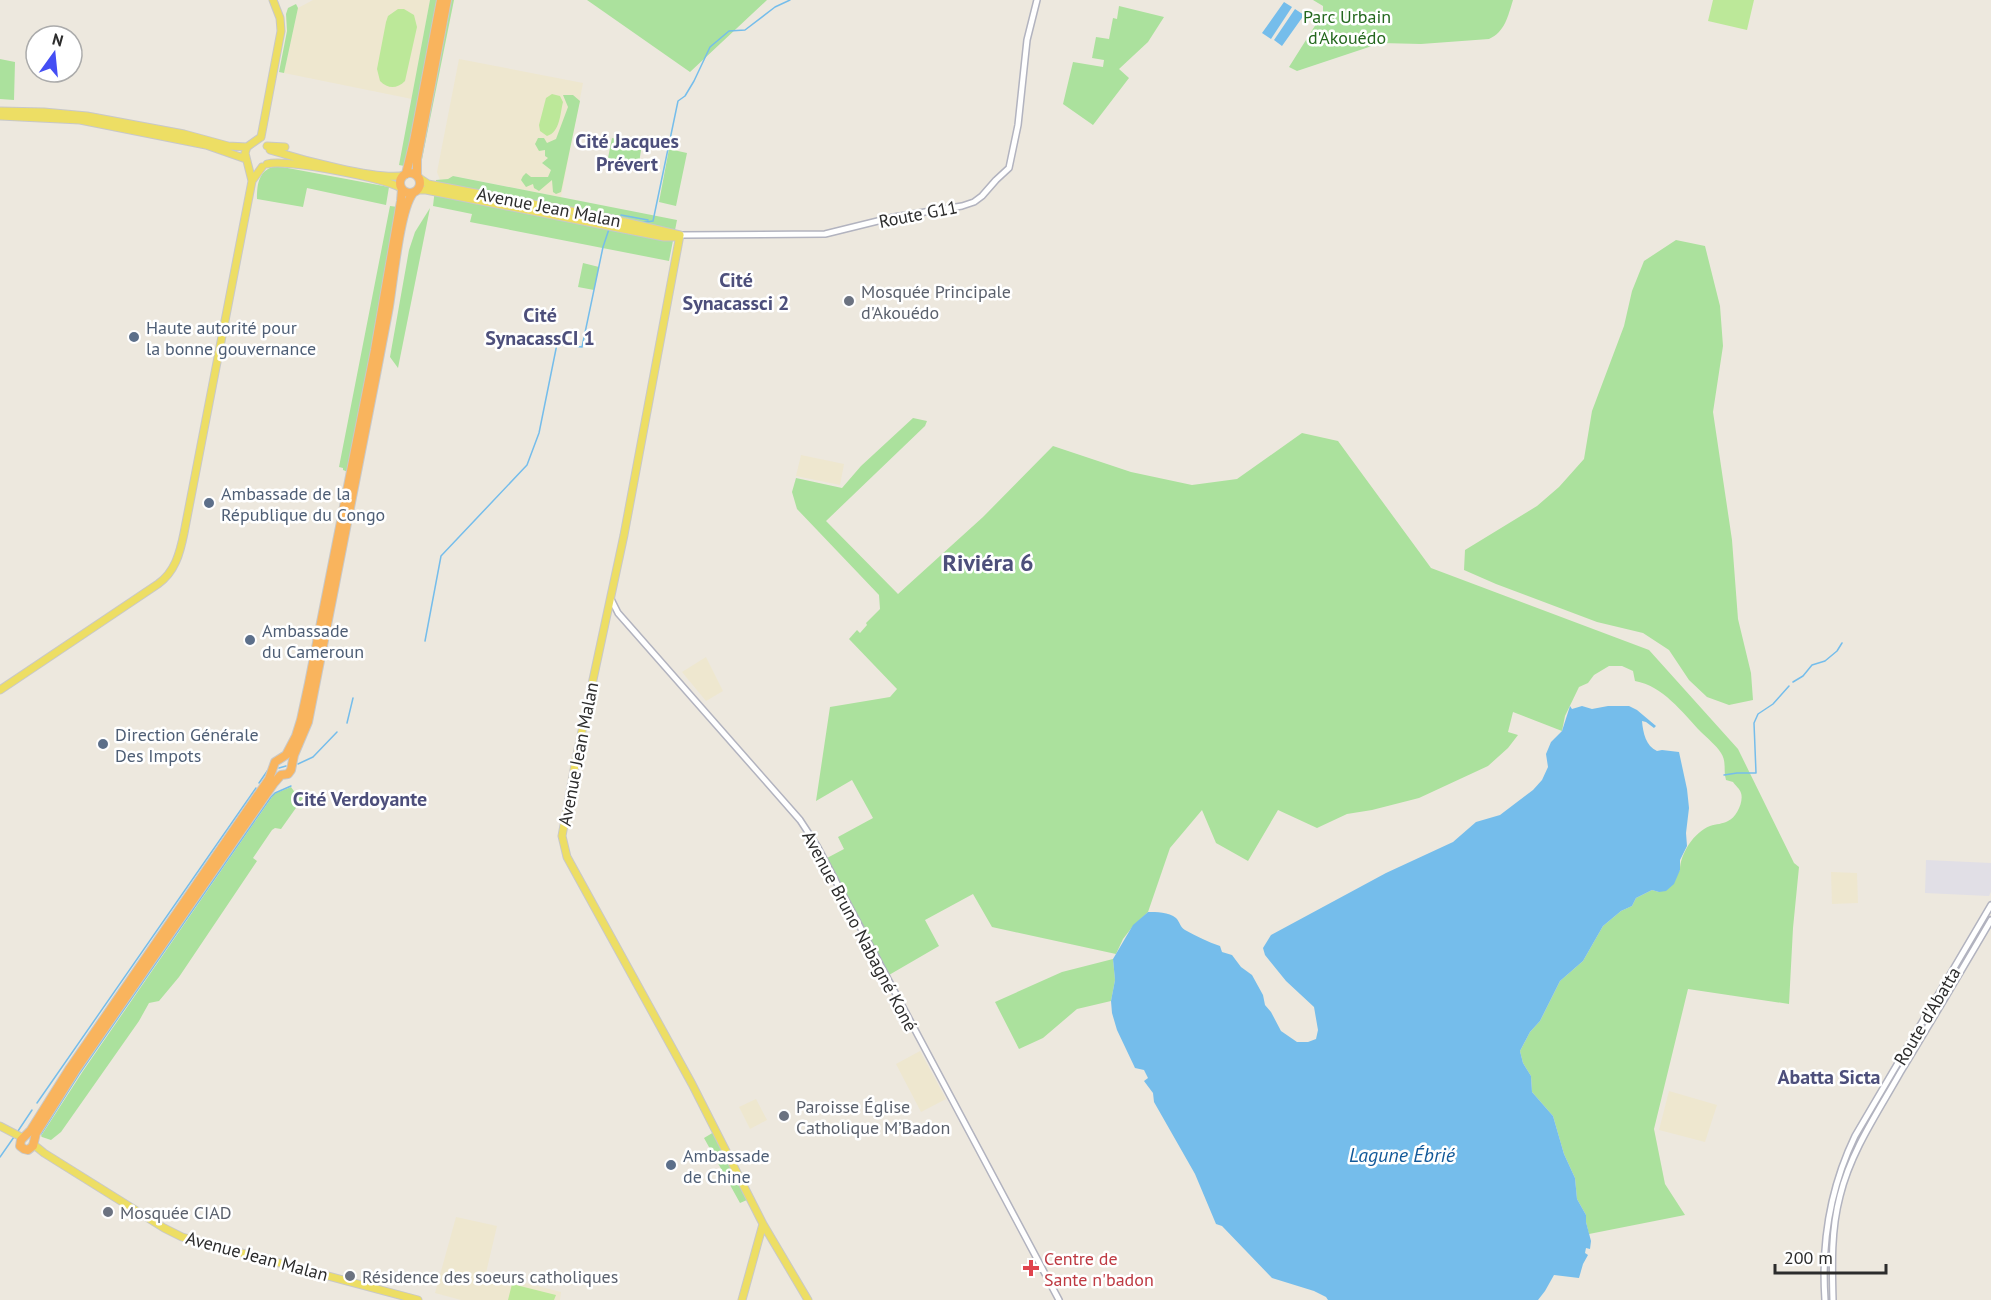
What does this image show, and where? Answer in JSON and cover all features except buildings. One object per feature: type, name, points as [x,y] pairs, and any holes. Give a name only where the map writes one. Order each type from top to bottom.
[{"type":"highway","points":[[27,1142],[70,1068],[269,779],[277,761],[289,751],[296,736],[303,711],[375,350],[401,201],[400,179],[405,174],[414,141],[441,0]]},
{"type":"highway","points":[[27,1142],[281,775],[289,772],[308,722],[399,246],[408,203],[420,184],[417,159],[447,0]]},
{"type":"highway","points":[[405,174],[411,173],[418,177]]},
{"type":"highway","points":[[401,189],[408,193],[416,192]]},
{"type":"highway","points":[[283,758],[291,764]]},
{"type":"highway","points":[[275,768],[281,775]]},
{"type":"main road","points":[[0,690],[158,584],[172,569],[180,550],[252,181],[245,153],[248,147],[258,140],[281,31],[280,18],[273,0]]},
{"type":"main road","points":[[0,111],[87,116],[184,134],[228,146],[248,147]]},
{"type":"main road","points":[[0,116],[80,120],[197,143],[225,151],[255,167],[287,162],[390,183],[401,189]]},
{"type":"main road","points":[[258,140],[279,153],[301,159],[387,176],[405,174]]},
{"type":"main road","points":[[267,147],[285,147],[279,153]]},
{"type":"main road","points":[[252,181],[270,156],[267,147]]},
{"type":"main road","name":"Avenue Jean Malan","points":[[418,177],[428,184],[680,234]]},
{"type":"main road","name":"Avenue Jean Malan","points":[[416,192],[434,191],[664,237],[675,237],[680,234]]},
{"type":"main road","name":"Avenue Jean Malan","points":[[680,234],[611,598],[576,759],[562,836],[567,857],[692,1084],[763,1224]]},
{"type":"main road","points":[[0,1126],[27,1142]]},
{"type":"main road","name":"Avenue Jean Malan","points":[[27,1142],[182,1237],[418,1300]]},
{"type":"main road","points":[[763,1224],[808,1300]]},
{"type":"main road","points":[[742,1300],[763,1224]]},
{"type":"street","name":"Route G11","points":[[680,234],[825,234],[894,217],[974,202],[1009,168],[1018,125],[1027,40],[1037,0]]},
{"type":"street","name":"Avenue Bruno Nabagné Koné","points":[[611,598],[618,613],[800,820],[817,846],[1059,1300]]},
{"type":"street","name":"Route d'Abatta","points":[[1826,1300],[1824,1248],[1827,1220],[1834,1189],[1845,1158],[1866,1118],[1991,905]]},
{"type":"street","name":"Route d'Abatta","points":[[1833,1300],[1832,1254],[1835,1221],[1840,1195],[1853,1159],[1878,1110],[1991,920]]},
{"type":"shaded area","points":[[313,0],[430,0],[412,99],[284,73],[298,8]]},
{"type":"shaded area","points":[[459,59],[583,83],[561,197],[454,176],[440,180],[437,172]]},
{"type":"shaded area","points":[[801,455],[844,464],[840,485],[796,476]]},
{"type":"shaded area","points":[[706,657],[723,691],[706,701],[682,672]]},
{"type":"shaded area","points":[[1926,860],[1991,863],[1989,896],[1925,893]]},
{"type":"shaded area","points":[[1831,872],[1857,873],[1858,903],[1832,904]]},
{"type":"shaded area","points":[[920,1051],[946,1099],[921,1112],[896,1064]]},
{"type":"shaded area","points":[[1669,1091],[1717,1105],[1705,1142],[1659,1130]]},
{"type":"shaded area","points":[[756,1099],[767,1120],[750,1129],[739,1107]]},
{"type":"shaded area","points":[[456,1217],[497,1226],[486,1273],[561,1292],[560,1300],[461,1300],[435,1293]]},
{"type":"green space","points":[[430,0],[454,0],[420,169],[399,165]]},
{"type":"green space","points":[[587,0],[767,0],[690,72]]},
{"type":"green space","name":"Parc Urbain d'Akouédo","points":[[1313,0],[1513,0],[1502,28],[1489,39],[1421,44],[1381,43],[1297,71],[1289,67],[1323,13],[1323,6]]},
{"type":"green space","points":[[1713,0],[1754,0],[1747,30],[1708,21]]},
{"type":"green space","points":[[296,4],[298,8],[284,73],[279,72],[287,31],[286,14],[288,8]]},
{"type":"green space","points":[[1119,6],[1164,17],[1148,42],[1119,69],[1129,78],[1093,125],[1063,104],[1073,62],[1103,67],[1104,60],[1092,58],[1096,37],[1109,39],[1113,18],[1117,19]]},
{"type":"green space","points":[[398,9],[404,9],[414,15],[417,27],[405,81],[399,86],[392,87],[380,81],[377,69],[388,16]]},
{"type":"green space","points":[[0,59],[15,62],[14,100],[0,99]]},
{"type":"green space","points":[[552,94],[560,96],[563,102],[557,127],[547,136],[540,131],[539,125],[546,98]]},
{"type":"green space","points":[[563,95],[573,95],[580,101],[561,192],[556,194],[553,192],[552,180],[539,191],[534,188],[533,184],[526,187],[521,180],[526,173],[531,177],[548,177],[551,170],[542,163],[548,158],[545,156],[545,150],[539,151],[535,144],[538,138],[544,138],[547,143],[556,139],[568,107]]},
{"type":"green space","points":[[612,138],[642,144],[639,163],[608,158]]},
{"type":"green space","points":[[669,149],[687,153],[676,206],[659,202]]},
{"type":"green space","points":[[277,166],[389,187],[386,205],[307,188],[303,207],[257,199],[260,178],[266,170]]},
{"type":"green space","points":[[453,176],[677,220],[669,261],[470,222],[472,214],[433,206],[436,180]]},
{"type":"green space","points":[[390,206],[398,207],[348,472],[339,467]]},
{"type":"green space","points":[[430,208],[398,368],[390,357],[409,250],[415,232]]},
{"type":"green space","points":[[1676,240],[1705,246],[1720,306],[1723,346],[1713,412],[1732,540],[1738,619],[1751,673],[1753,700],[1729,705],[1707,697],[1689,680],[1669,650],[1643,633],[1597,622],[1464,570],[1465,550],[1537,506],[1559,487],[1584,459],[1592,411],[1624,326],[1632,291],[1644,261]]},
{"type":"green space","points":[[583,263],[599,267],[594,290],[578,287]]},
{"type":"green space","points":[[913,418],[927,421],[925,426],[826,521],[898,594],[983,517],[1053,446],[1131,472],[1192,485],[1237,479],[1302,433],[1338,441],[1431,568],[1649,650],[1738,749],[1794,863],[1799,867],[1789,1004],[1688,989],[1654,1129],[1665,1184],[1685,1215],[1589,1234],[1586,1215],[1577,1199],[1575,1178],[1564,1154],[1553,1116],[1532,1092],[1531,1076],[1523,1063],[1520,1051],[1530,1032],[1540,1021],[1560,981],[1583,961],[1603,926],[1621,911],[1632,906],[1636,898],[1652,890],[1659,892],[1680,870],[1682,857],[1693,838],[1710,826],[1731,819],[1740,805],[1742,797],[1733,782],[1726,780],[1724,760],[1717,747],[1663,694],[1635,681],[1633,671],[1622,666],[1609,666],[1594,675],[1588,683],[1579,687],[1565,716],[1562,731],[1513,712],[1508,732],[1518,735],[1508,748],[1488,766],[1419,798],[1347,814],[1317,828],[1278,810],[1248,861],[1216,843],[1202,810],[1170,848],[1148,912],[1123,939],[1116,954],[992,927],[973,894],[925,920],[939,946],[889,975],[827,858],[844,849],[838,837],[873,818],[852,780],[816,801],[830,707],[890,697],[897,689],[849,639],[857,630],[860,633],[880,609],[879,595],[797,509],[792,492],[796,478],[842,488],[861,466]]},
{"type":"green space","points":[[291,787],[303,798],[281,829],[272,830],[253,858],[257,861],[179,977],[159,1001],[149,1003],[139,1021],[61,1132],[51,1140],[42,1137],[83,1071],[274,794]]},
{"type":"green space","points":[[1113,959],[1115,980],[1111,1001],[1077,1009],[1043,1038],[1019,1049],[995,1002],[1062,972]]},
{"type":"green space","points":[[714,1132],[747,1200],[740,1203],[704,1138]]},
{"type":"green space","points":[[512,1284],[556,1295],[554,1300],[508,1300]]},
{"type":"water","points":[[1284,2],[1292,7],[1271,39],[1262,33]]},
{"type":"water","points":[[1295,9],[1304,15],[1282,46],[1274,40]]},
{"type":"water","name":"Lagune Ébrié","points":[[1570,706],[1572,709],[1582,706],[1592,709],[1629,706],[1656,726],[1654,728],[1642,721],[1646,739],[1653,749],[1679,752],[1689,808],[1687,846],[1680,860],[1680,870],[1674,884],[1666,891],[1652,890],[1636,898],[1632,906],[1621,911],[1603,926],[1583,961],[1560,981],[1540,1021],[1530,1032],[1520,1051],[1523,1063],[1531,1076],[1532,1092],[1553,1116],[1564,1154],[1575,1178],[1577,1199],[1586,1215],[1591,1241],[1590,1249],[1586,1248],[1585,1253],[1588,1255],[1579,1278],[1554,1275],[1538,1300],[1328,1300],[1314,1291],[1272,1278],[1222,1226],[1216,1224],[1195,1174],[1154,1102],[1153,1093],[1144,1081],[1148,1078],[1144,1070],[1135,1068],[1117,1030],[1112,1013],[1111,1001],[1115,980],[1113,959],[1133,925],[1148,912],[1170,915],[1176,918],[1185,930],[1220,946],[1222,952],[1232,955],[1241,967],[1252,975],[1263,995],[1265,1005],[1281,1031],[1297,1042],[1316,1039],[1318,1030],[1314,1007],[1286,981],[1265,955],[1263,948],[1271,935],[1386,873],[1453,842],[1476,822],[1500,815],[1533,790],[1542,780],[1548,767],[1546,754],[1551,742],[1562,731]]},
{"type":"waterway","points":[[639,223],[653,221],[678,101],[685,96],[694,81],[710,47],[729,31],[745,30],[775,7],[790,0]]},
{"type":"waterway","points":[[621,215],[648,220]]},
{"type":"waterway","points":[[425,641],[441,556],[527,465],[539,433],[557,344],[582,347],[603,247],[609,229]]},
{"type":"waterway","points":[[1793,682],[1803,676],[1812,665],[1825,661],[1837,651],[1842,643]]},
{"type":"waterway","points":[[1724,775],[1756,773],[1754,723],[1758,714],[1773,704],[1789,686]]},
{"type":"waterway","points":[[347,723],[353,698]]},
{"type":"waterway","points":[[298,764],[313,757],[337,732]]},
{"type":"waterway","points":[[279,768],[286,766]]},
{"type":"waterway","points":[[259,783],[268,770]]},
{"type":"waterway","points":[[41,1134],[79,1074],[271,797],[291,786]]},
{"type":"waterway","points":[[37,1103],[256,788]]},
{"type":"waterway","points":[[18,1131],[32,1110]]},
{"type":"waterway","points":[[0,1157],[14,1137]]},
{"type":"place","name":"Mosquée Principale d'Akouédo","points":[[849,301]]},
{"type":"place","name":"Haute autorité pour la bonne gouvernance","points":[[134,337]]},
{"type":"place","name":"Ambassade de la République du Congo","points":[[209,503]]},
{"type":"place","name":"Ambassade du Cameroun","points":[[250,640]]},
{"type":"place","name":"Direction Générale Des Impots","points":[[103,744]]},
{"type":"place","name":"Paroisse Église Catholique M’Badon","points":[[784,1116]]},
{"type":"place","name":"Ambassade de Chine","points":[[671,1165]]},
{"type":"place","name":"Mosquée CIAD","points":[[108,1212]]},
{"type":"place","name":"Centre de Sante n'badon","points":[[1031,1268]]},
{"type":"place","name":"Résidence des soeurs catholiques","points":[[350,1276]]},
{"type":"district","name":"Cité Jacques Prévert","points":[[627,152]]},
{"type":"district","name":"Cité Synacassci 2","points":[[736,292]]},
{"type":"district","name":"Cité SynacassCI 1","points":[[540,326]]},
{"type":"district","name":"Riviéra 6","points":[[988,562]]},
{"type":"district","name":"Cité Verdoyante","points":[[360,799]]},
{"type":"district","name":"Abatta Sicta","points":[[1829,1077]]}]
